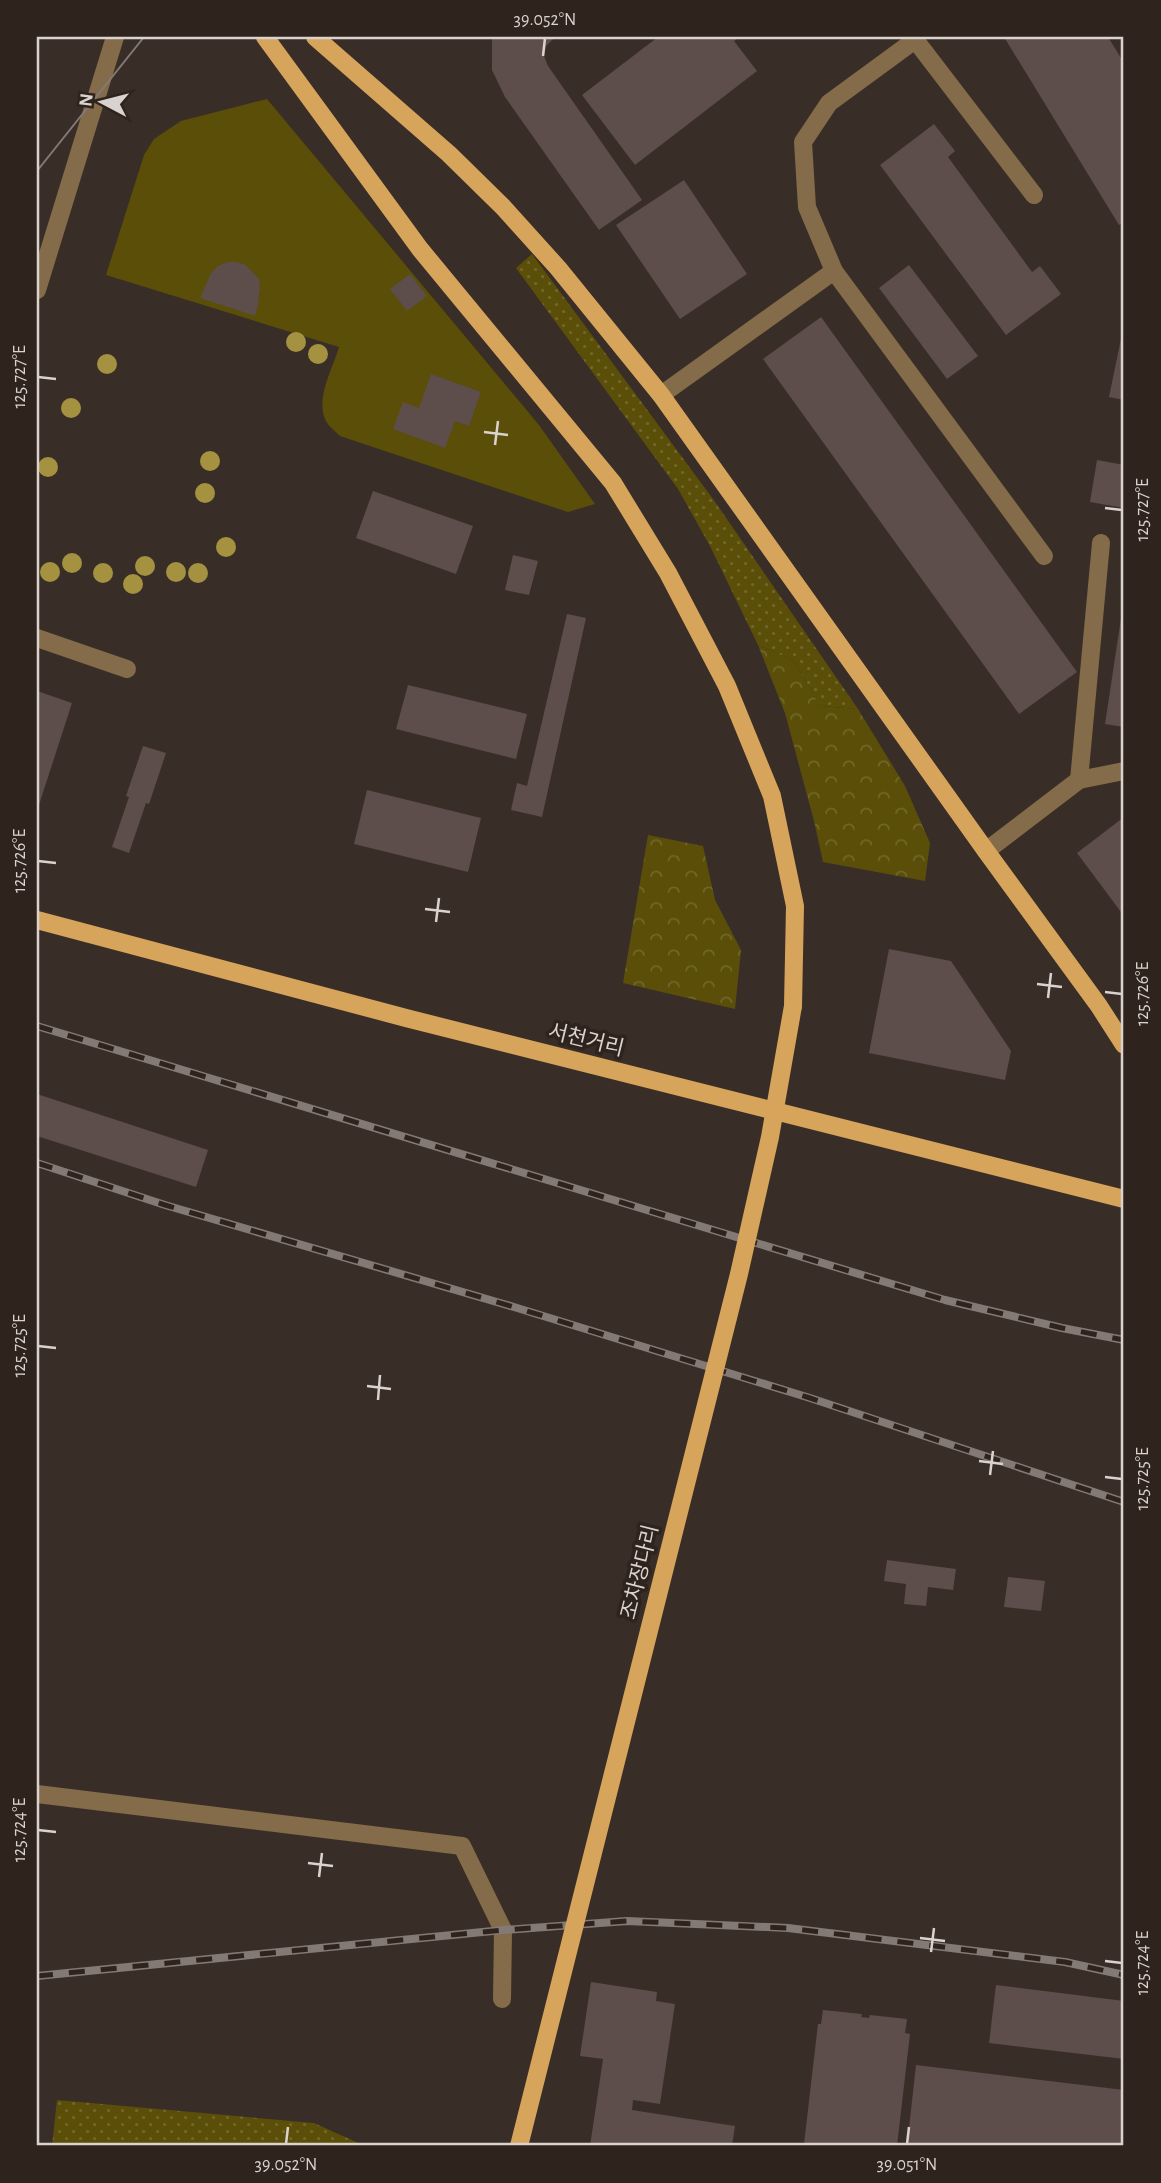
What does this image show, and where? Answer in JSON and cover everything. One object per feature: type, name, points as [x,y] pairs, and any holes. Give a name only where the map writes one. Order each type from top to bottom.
[{"type":"main road","name":"조차장다리","points":[[265,37],[420,249],[613,483],[668,573],[727,686],[772,796],[795,906],[793,1006],[770,1137],[739,1274],[519,2146]]},
{"type":"main road","points":[[315,37],[449,154],[503,207],[558,268],[661,395],[1099,1006],[1124,1045]]},
{"type":"main road","name":"서천거리","points":[[37,920],[433,1025],[1124,1199]]},
{"type":"street","points":[[37,290],[115,37]]},
{"type":"street","points":[[1034,195],[914,38],[829,103],[803,142],[807,207],[834,271],[1044,556]]},
{"type":"street","points":[[661,395],[834,271]]},
{"type":"street","points":[[1079,780],[1101,543]]},
{"type":"street","points":[[37,638],[127,669]]},
{"type":"street","points":[[986,851],[1079,780],[1124,771]]},
{"type":"street","points":[[37,1794],[462,1846],[503,1930],[502,1999]]},
{"type":"green space","points":[[267,99],[539,425],[595,504],[568,512],[340,436],[325,419],[323,410],[326,383],[339,347],[106,275],[144,155],[154,139],[181,121]]},
{"type":"green space","points":[[532,254],[713,499],[858,709],[820,706],[794,661],[758,645],[710,546],[678,489],[516,268]]},
{"type":"green space","points":[[758,645],[794,661],[820,706],[858,709],[905,786],[930,843],[925,881],[823,862],[785,713]]},
{"type":"green space","points":[[648,835],[703,846],[715,900],[741,950],[735,1009],[623,983]]},
{"type":"green space","points":[[57,2100],[314,2123],[365,2146],[52,2146]]},
{"type":"building","points":[[492,37],[555,37],[546,46],[544,56],[548,66],[642,200],[599,230],[505,97],[492,70]]},
{"type":"building","points":[[658,37],[740,37],[734,41],[757,71],[635,165],[582,95]]},
{"type":"building","points":[[1004,37],[1108,37],[1124,63],[1124,222],[1119,225]]},
{"type":"building","points":[[934,124],[955,151],[948,157],[1032,272],[1040,266],[1061,294],[1006,335],[880,165]]},
{"type":"building","points":[[684,180],[747,274],[680,319],[616,225]]},
{"type":"building","points":[[228,262],[246,265],[259,279],[259,302],[255,316],[200,298],[211,273]]},
{"type":"building","points":[[909,265],[978,356],[947,379],[879,288]]},
{"type":"building","points":[[410,274],[427,296],[407,311],[390,289]]},
{"type":"building","points":[[821,317],[1077,672],[1019,714],[763,359]]},
{"type":"building","points":[[1124,329],[1124,400],[1109,397]]},
{"type":"building","points":[[431,374],[481,392],[469,426],[455,421],[445,448],[393,429],[403,402],[419,408]]},
{"type":"building","points":[[1097,460],[1124,465],[1124,508],[1090,502]]},
{"type":"building","points":[[373,491],[473,526],[456,574],[356,538]]},
{"type":"building","points":[[513,555],[538,561],[529,595],[505,590]]},
{"type":"building","points":[[1124,605],[1124,727],[1105,724]]},
{"type":"building","points":[[567,614],[586,618],[542,817],[511,810],[517,783],[527,786]]},
{"type":"building","points":[[408,685],[527,714],[516,759],[396,729]]},
{"type":"building","points":[[37,691],[72,703],[37,811]]},
{"type":"building","points":[[143,746],[166,753],[129,853],[112,847]]},
{"type":"building","points":[[367,790],[481,818],[468,872],[354,844]]},
{"type":"building","points":[[1124,817],[1124,916],[1077,853]]},
{"type":"building","points":[[889,949],[951,961],[1011,1051],[1005,1080],[869,1053]]},
{"type":"building","points":[[37,1094],[208,1150],[196,1187],[37,1136]]},
{"type":"building","points":[[887,1560],[956,1569],[953,1590],[928,1587],[926,1606],[904,1604],[906,1584],[884,1581]]},
{"type":"building","points":[[1008,1577],[1045,1581],[1041,1611],[1004,1607]]},
{"type":"building","points":[[591,1982],[657,1992],[656,2001],[675,2004],[660,2104],[633,2100],[632,2110],[735,2126],[732,2146],[590,2146],[603,2059],[580,2056]]},
{"type":"building","points":[[996,1985],[1124,2001],[1124,2059],[989,2043]]},
{"type":"building","points":[[823,2010],[862,2014],[861,2017],[869,2018],[870,2015],[907,2019],[905,2033],[910,2034],[897,2146],[804,2144],[818,2024],[821,2024]]},
{"type":"building","points":[[916,2065],[1124,2090],[1124,2146],[907,2146]]},
{"type":"tram line","points":[[37,171],[144,37]]},
{"type":"railway","points":[[37,1026],[945,1300],[1124,1340]]},
{"type":"railway","points":[[37,1163],[165,1205],[514,1307],[810,1398],[1124,1502]]},
{"type":"railway","points":[[37,1976],[503,1930],[627,1921],[788,1928],[1065,1962],[1124,1975]]}]
